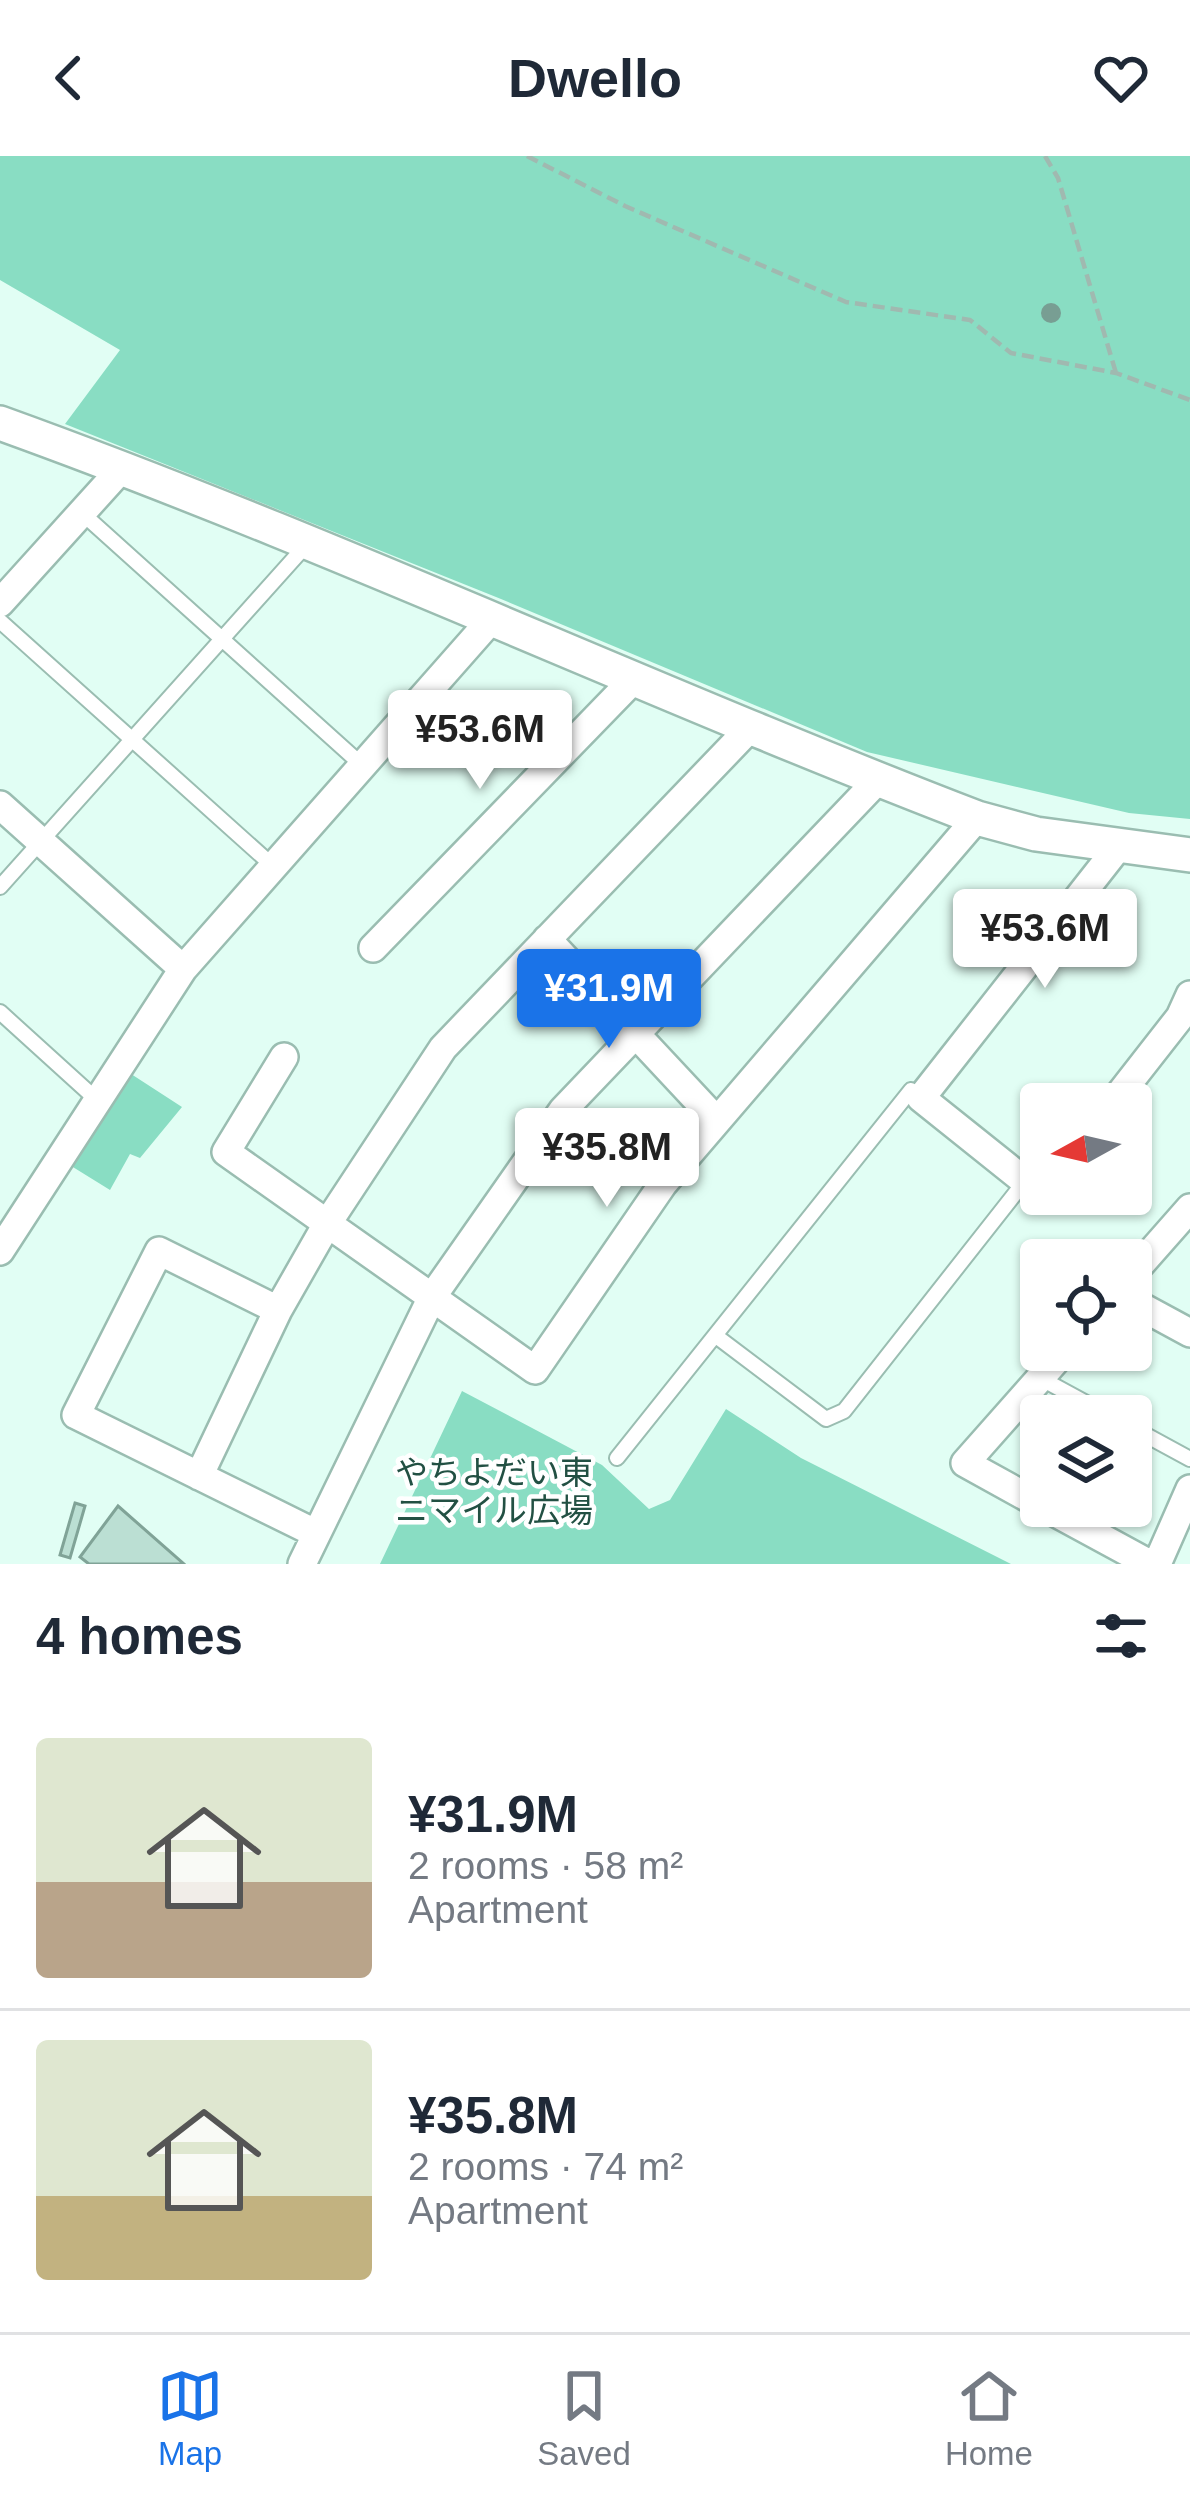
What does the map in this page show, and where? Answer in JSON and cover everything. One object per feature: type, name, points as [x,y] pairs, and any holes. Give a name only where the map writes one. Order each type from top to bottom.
[{"type":"street","points":[[0,422],[123,467],[977,818],[1036,834],[1190,854]]},
{"type":"street","points":[[0,603],[123,467]]},
{"type":"street","points":[[0,1251],[8,1217],[97,1100],[183,969],[490,621]]},
{"type":"street","points":[[374,948],[633,680]]},
{"type":"street","points":[[199,1476],[278,1310],[327,1224],[442,1048],[750,728]]},
{"type":"street","points":[[302,1564],[432,1297],[563,1110],[878,780]]},
{"type":"street","points":[[0,805],[183,969]]},
{"type":"street","points":[[284,1057],[226,1152],[535,1370],[663,1184],[977,818]]},
{"type":"street","points":[[1020,1177],[921,1098],[1119,846]]},
{"type":"street","points":[[547,939],[716,1120]]},
{"type":"street","points":[[1128,1083],[1180,1017],[1190,995]]},
{"type":"street","points":[[1152,1251],[1190,1208]]},
{"type":"street","points":[[278,1310],[159,1251],[76,1415],[315,1534]]},
{"type":"street","points":[[1152,1312],[1190,1333]]},
{"type":"street","points":[[1025,1395],[1046,1371]]},
{"type":"street","points":[[1020,1401],[965,1463],[1020,1493]]},
{"type":"street","points":[[1083,1527],[1153,1564],[1190,1490]]},
{"type":"lane","points":[[82,513],[363,766]]},
{"type":"lane","points":[[0,887],[308,543]]},
{"type":"lane","points":[[0,621],[274,867]]},
{"type":"lane","points":[[0,1012],[97,1100]]},
{"type":"lane","points":[[617,1458],[911,1090],[921,1098]]},
{"type":"lane","points":[[716,1336],[826,1419],[844,1411],[1020,1210]]},
{"type":"lane","points":[[1040,1378],[1071,1395]]},
{"type":"lane","points":[[1152,1439],[1190,1460]]},
{"type":"path","points":[[526,156],[625,206],[846,302],[970,320],[1011,353],[1116,373],[1190,400]]},
{"type":"path","points":[[1046,156],[1064,195],[1116,373]]},
{"type":"green space","points":[[0,156],[1190,156],[1190,819],[1129,813],[867,752],[65,424],[120,350],[0,280]]},
{"type":"green space","points":[[128,1072],[182,1107],[140,1158],[130,1154],[110,1190],[68,1164]]},
{"type":"green space","name":"やちよだい東 ニマイル広場","points":[[462,1391],[602,1465],[649,1509],[670,1500],[726,1409],[801,1458],[1011,1564],[380,1564]]},
{"type":"building","points":[[75,1503],[85,1506],[70,1558],[60,1555]]},
{"type":"building","points":[[118,1506],[184,1564],[89,1564],[80,1557]]}]
